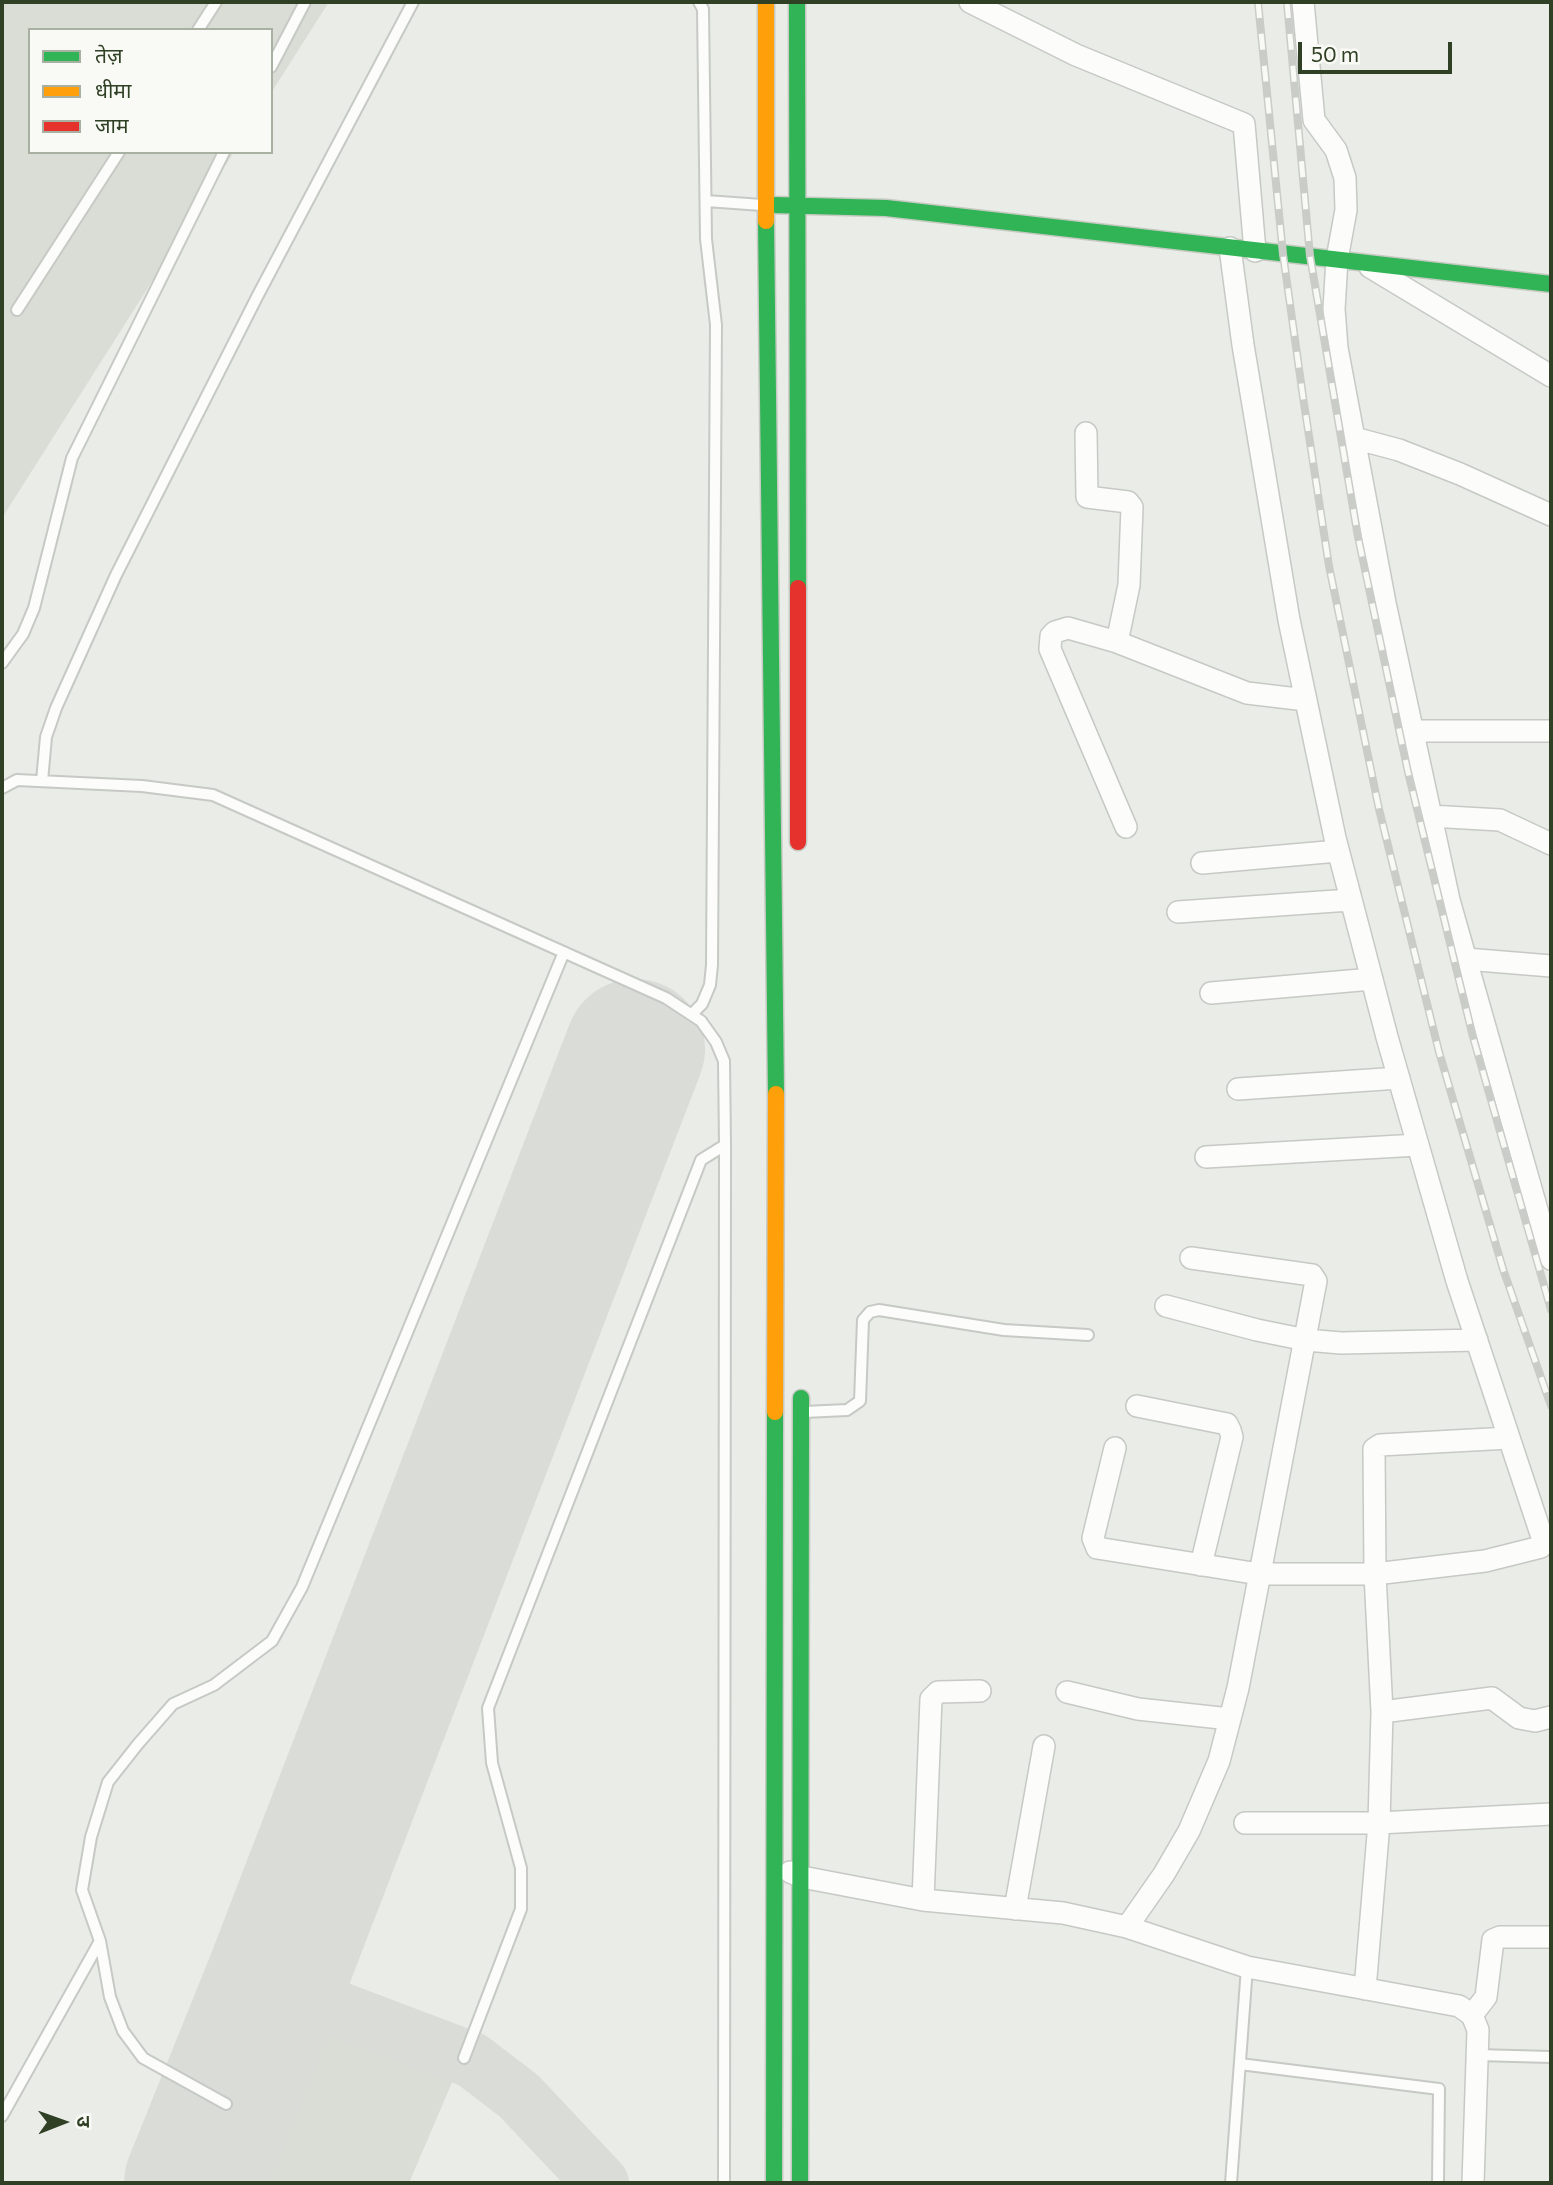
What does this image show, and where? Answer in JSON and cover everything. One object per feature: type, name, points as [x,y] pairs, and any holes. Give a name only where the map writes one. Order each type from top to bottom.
[{"type":"main road","points":[[766,2],[776,1060],[774,2183]]},
{"type":"main road","points":[[797,2],[798,859]]},
{"type":"main road","points":[[766,205],[886,208],[1551,284]]},
{"type":"main road","points":[[800,2183],[801,1385]]},
{"type":"street","points":[[970,2],[1076,55],[1244,124],[1255,251]]},
{"type":"street","points":[[1303,2],[1314,120],[1336,150],[1345,178],[1346,210],[1337,259],[1334,309],[1337,348],[1411,731],[1466,959],[1542,1195],[1551,1259]]},
{"type":"street","points":[[1115,1448],[1094,1544],[1097,1548],[1259,1574],[1375,1574],[1485,1561],[1541,1547],[1544,1540],[1477,1340],[1418,1145],[1338,851],[1306,700],[1243,345],[1230,248]]},
{"type":"street","points":[[1363,262],[1551,376]]},
{"type":"street","points":[[1086,433],[1087,496],[1128,502],[1132,507],[1129,585],[1117,642]]},
{"type":"street","points":[[1354,438],[1399,450],[1551,515]]},
{"type":"street","points":[[1126,827],[1049,642],[1055,632],[1068,628],[1117,642],[1247,693],[1306,700]]},
{"type":"street","points":[[1411,731],[1551,731]]},
{"type":"street","points":[[1430,816],[1500,820],[1551,844]]},
{"type":"street","points":[[1202,863],[1338,851]]},
{"type":"street","points":[[1178,912],[1350,900]]},
{"type":"street","points":[[1466,959],[1551,966]]},
{"type":"street","points":[[1211,993],[1372,979]]},
{"type":"street","points":[[1238,1089],[1399,1079]]},
{"type":"street","points":[[1206,1157],[1418,1145]]},
{"type":"street","points":[[1127,1927],[1189,1832],[1219,1761],[1230,1719],[1316,1281],[1312,1275],[1191,1258]]},
{"type":"street","points":[[1167,1306],[1306,1340],[1341,1343],[1477,1340]]},
{"type":"street","points":[[1137,1406],[1227,1424],[1230,1430],[1231,1437],[1201,1565]]},
{"type":"street","points":[[1365,1989],[1379,1823],[1382,1712],[1375,1574],[1376,1446],[1509,1438]]},
{"type":"street","points":[[923,1900],[931,1699],[938,1692],[980,1691]]},
{"type":"street","points":[[1067,1692],[1138,1709],[1230,1719]]},
{"type":"street","points":[[1382,1712],[1492,1698],[1519,1718],[1535,1721],[1551,1717]]},
{"type":"street","points":[[1015,1909],[1044,1746]]},
{"type":"street","points":[[1245,1823],[1379,1823],[1551,1814]]},
{"type":"street","points":[[775,1865],[802,1877],[923,1900],[1063,1913],[1127,1927],[1247,1966],[1459,2006],[1472,2015],[1478,2030],[1473,2183]]},
{"type":"street","points":[[1472,2015],[1486,1997],[1493,1940],[1500,1937],[1551,1937]]},
{"type":"lane","points":[[199,28],[216,2]]},
{"type":"lane","points":[[273,63],[306,2]]},
{"type":"lane","points":[[42,781],[46,737],[56,708],[116,575],[258,295],[413,2]]},
{"type":"lane","points":[[692,1014],[702,1004],[710,985],[712,965],[716,325],[706,239],[703,9],[699,2]]},
{"type":"lane","points":[[18,310],[118,154]]},
{"type":"lane","points":[[2,663],[23,634],[34,608],[72,458],[223,154]]},
{"type":"lane","points":[[706,201],[766,205]]},
{"type":"lane","points":[[2,788],[17,780],[142,786],[213,795],[666,998],[701,1021],[716,1042],[724,1061],[725,1145],[724,2183]]},
{"type":"lane","points":[[226,2104],[143,2058],[123,2031],[110,1997],[100,1941],[82,1890],[92,1837],[108,1782],[173,1704],[214,1685],[272,1641],[302,1587],[564,952]]},
{"type":"lane","points":[[464,2057],[521,1909],[521,1868],[492,1763],[488,1708],[701,1160],[725,1145]]},
{"type":"lane","points":[[801,1412],[847,1410],[860,1401],[863,1320],[870,1312],[879,1310],[1004,1330],[1088,1335]]},
{"type":"lane","points":[[2,2116],[6,2097],[100,1941]]},
{"type":"lane","points":[[1231,2183],[1247,1966]]},
{"type":"lane","points":[[1477,2055],[1551,2057]]},
{"type":"lane","points":[[1240,2064],[1439,2088],[1438,2183]]},
{"type":"shaded area","points":[[2,2],[329,2],[273,90],[273,28],[28,28],[28,154],[233,154],[2,518]]},
{"type":"shaded area","points":[[339,1984],[474,2031],[409,2183],[257,2183]]},
{"type":"taxiway","points":[[274,1985],[472,2060],[519,2096],[601,2183]]},
{"type":"runway","points":[[194,2183],[274,1985],[635,1049]]},
{"type":"railway","points":[[1258,2],[1283,254],[1303,397],[1329,566],[1379,809],[1439,1052],[1503,1269],[1551,1406]]},
{"type":"railway","points":[[1287,2],[1310,256],[1358,537],[1408,772],[1473,1037],[1551,1310]]},
{"type":"traffic: fast","points":[[797,2],[798,588]]},
{"type":"traffic: fast","points":[[773,205],[886,208],[1551,284]]},
{"type":"traffic: fast","points":[[766,221],[776,1094]]},
{"type":"traffic: fast","points":[[800,2183],[801,1398]]},
{"type":"traffic: fast","points":[[774,2183],[775,1412]]},
{"type":"traffic: slow","points":[[766,2],[766,221]]},
{"type":"traffic: slow","points":[[775,1412],[776,1094]]},
{"type":"traffic: jam","points":[[798,588],[798,842]]}]
